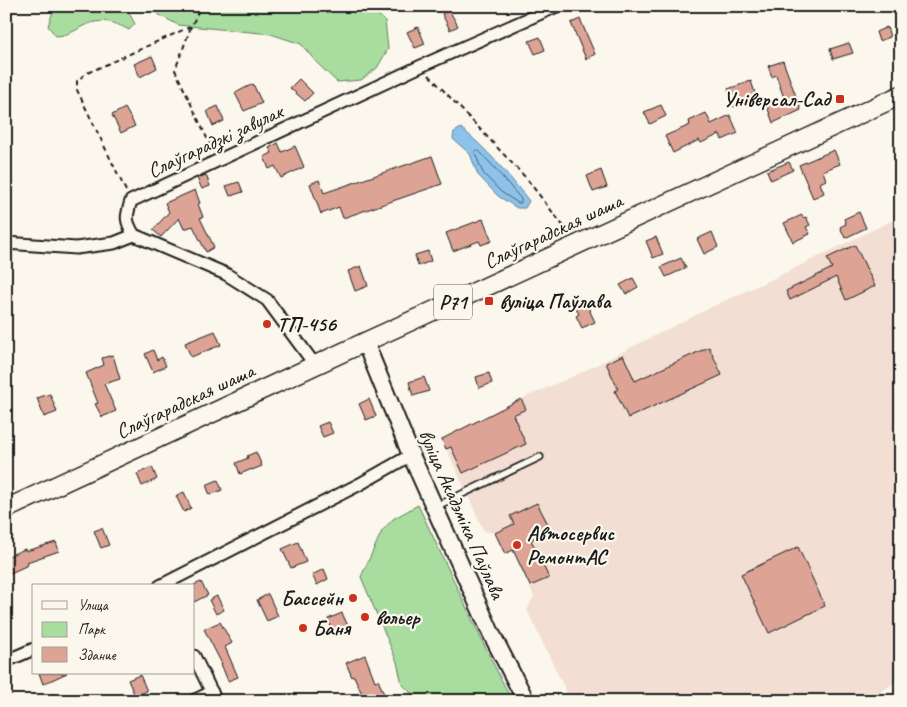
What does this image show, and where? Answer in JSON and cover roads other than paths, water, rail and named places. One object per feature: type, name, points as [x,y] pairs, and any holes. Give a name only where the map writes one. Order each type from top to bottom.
[{"type":"main road","name":"Слаўгарадская шаша","points":[[6,509],[901,95]]},
{"type":"main road","name":"вуліца Акадэміка Паўлава","points":[[365,342],[411,455],[491,633],[526,701]]},
{"type":"street","name":"Слаўгарадзкі завулак","points":[[134,235],[127,224],[127,211],[131,201],[421,66],[557,6]]},
{"type":"street","points":[[6,243],[76,248],[114,243],[134,235],[226,274],[267,300],[315,365]]},
{"type":"street","points":[[164,584],[411,455]]},
{"type":"street","points":[[6,661],[32,650]]},
{"type":"street","points":[[194,701],[214,696],[195,658]]},
{"type":"lane","points":[[435,507],[540,457]]},
{"type":"water","points":[[461,128],[488,153],[529,201],[525,208],[517,208],[498,196],[478,175],[470,154],[453,139],[454,132]]},
{"type":"place","name":"Універсал-Сад","points":[[840,99]]},
{"type":"place","name":"вуліца Паўлава","points":[[489,301]]},
{"type":"place","name":"ТП-456","points":[[267,324]]},
{"type":"place","name":"Автосервис РемонтАС","points":[[517,545]]},
{"type":"place","name":"Бассейн","points":[[353,598]]},
{"type":"place","name":"вольер","points":[[365,617]]},
{"type":"place","name":"Баня","points":[[303,628]]}]
